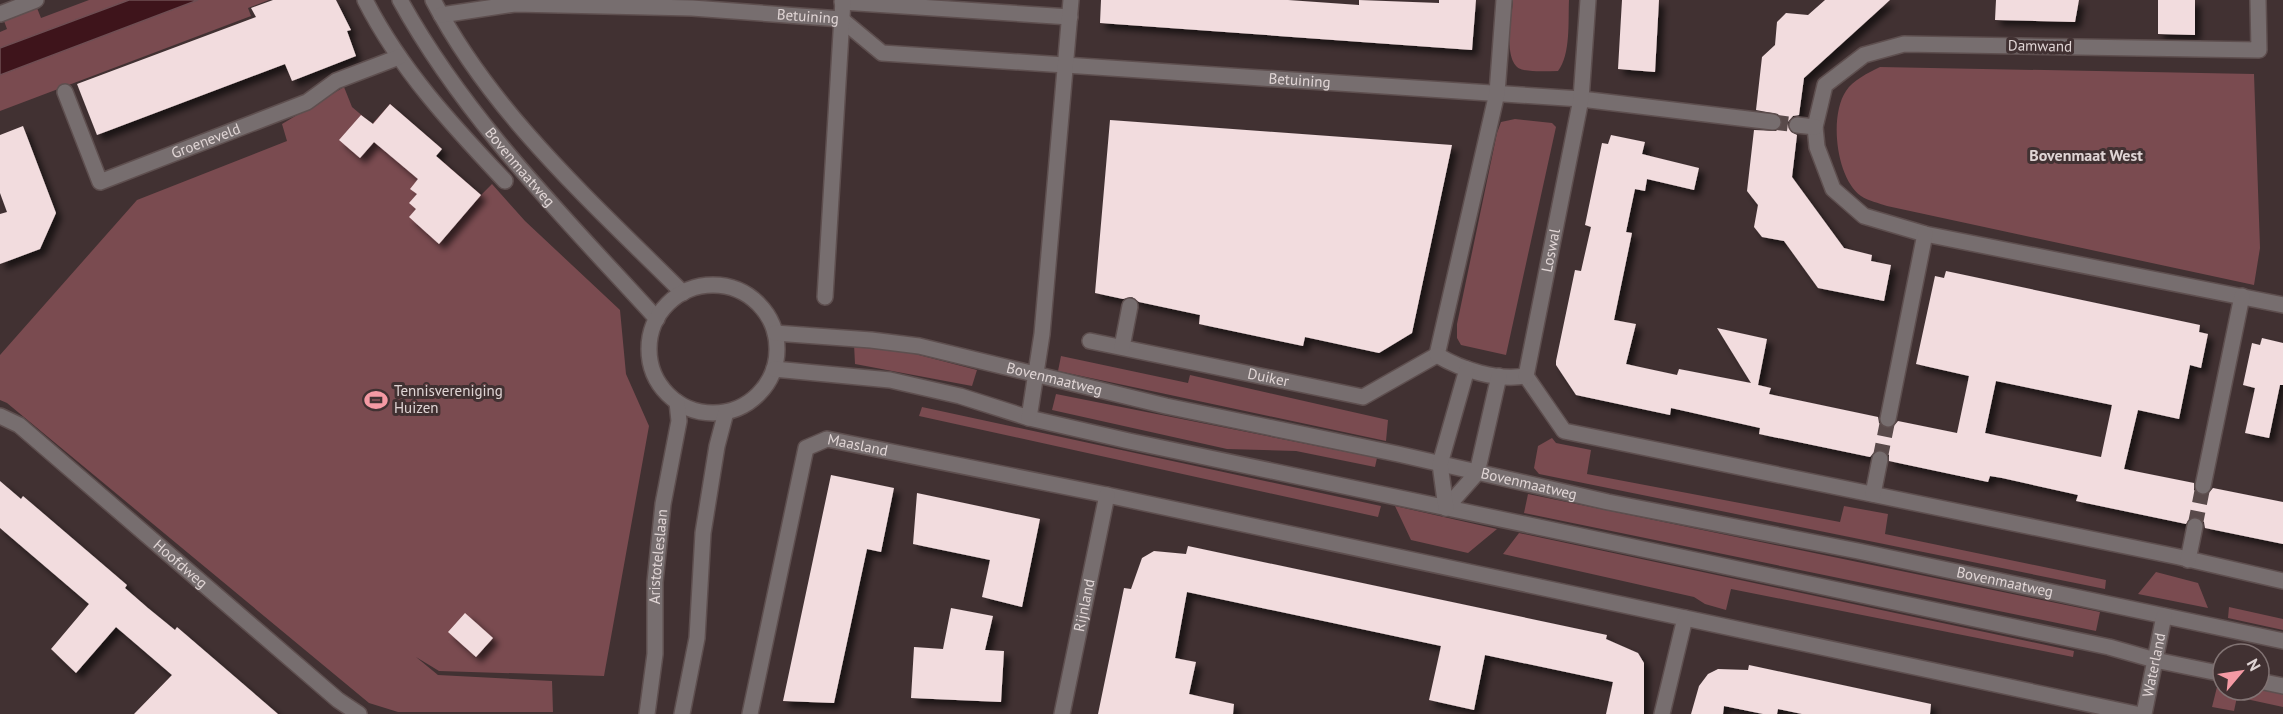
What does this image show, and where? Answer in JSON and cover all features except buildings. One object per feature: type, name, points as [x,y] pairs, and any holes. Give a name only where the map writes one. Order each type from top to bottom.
[{"type":"street","points":[[0,14],[36,0]]},
{"type":"street","name":"Bovenmaatweg","points":[[365,0],[399,57],[452,123],[505,181]]},
{"type":"street","name":"Bovenmaatweg","points":[[400,0],[426,46],[496,140],[657,319]]},
{"type":"street","name":"Bovenmaatweg","points":[[434,0],[441,15],[483,79],[549,159],[683,293]]},
{"type":"street","points":[[1029,418],[1037,377],[1071,0]]},
{"type":"street","points":[[1504,0],[1497,93],[1437,355],[1456,367],[1511,379],[1526,376],[1564,431],[2283,581]]},
{"type":"street","name":"Loswal","points":[[1526,376],[1581,99],[1588,0]]},
{"type":"street","name":"Damwand","points":[[2258,0],[2259,50],[1904,44],[1864,55],[1825,85],[1815,127],[1817,147],[1833,189],[1864,216],[1925,234],[2283,305]]},
{"type":"street","points":[[825,297],[842,1],[1070,17]]},
{"type":"street","name":"Betuining","points":[[441,15],[515,4],[616,3],[841,19],[882,53],[1497,93]]},
{"type":"street","name":"Groeneveld","points":[[65,92],[100,182],[307,102],[336,81],[399,57]]},
{"type":"street","points":[[1497,93],[1581,99],[1773,122]]},
{"type":"street","points":[[1797,125],[1815,127]]},
{"type":"street","points":[[1888,419],[1925,234]]},
{"type":"street","points":[[703,286],[734,289],[760,306],[775,333],[777,357],[774,369],[760,393],[744,405],[726,412],[701,412],[677,402],[665,392],[651,364],[649,349],[657,319],[668,304],[683,293],[703,286]]},
{"type":"street","points":[[2203,486],[2242,296]]},
{"type":"street","points":[[1122,347],[1130,306]]},
{"type":"street","name":"Bovenmaatweg","points":[[775,333],[919,346],[1037,377],[1477,473],[2283,641]]},
{"type":"street","name":"Duiker","points":[[1090,341],[1363,397],[1437,355]]},
{"type":"street","points":[[774,369],[890,380],[960,396],[1029,418],[1446,508],[2109,646],[2155,660],[2211,672]]},
{"type":"street","points":[[1446,508],[1440,464],[1467,369]]},
{"type":"street","points":[[1446,508],[1477,473],[1499,376]]},
{"type":"street","name":"Aristoteleslaan","points":[[646,714],[655,654],[656,582],[663,504],[679,421],[677,402]]},
{"type":"street","points":[[682,714],[697,638],[703,533],[717,446],[726,412]]},
{"type":"street","name":"Hoofdweg","points":[[0,416],[19,425],[338,700],[359,714]]},
{"type":"street","name":"Maasland","points":[[750,714],[806,448],[827,439],[1107,495]]},
{"type":"street","points":[[1873,494],[1880,459]]},
{"type":"street","points":[[1107,495],[2136,714]]},
{"type":"street","name":"Rijnland","points":[[1062,714],[1107,495]]},
{"type":"street","points":[[2188,560],[2195,526]]},
{"type":"street","name":"Waterland","points":[[2144,714],[2164,616]]},
{"type":"street","points":[[1662,714],[1685,618]]},
{"type":"shaded area","points":[[89,0],[129,0],[0,48],[0,32],[7,29],[4,21],[37,8],[41,18]]},
{"type":"shaded area","points":[[129,0],[198,0],[0,75],[0,48]]},
{"type":"shaded area","points":[[198,0],[269,0],[248,8],[251,16],[0,111],[0,75]]},
{"type":"shaded area","points":[[1513,0],[1569,0],[1567,47],[1558,71],[1524,70],[1517,67],[1512,60],[1510,29]]},
{"type":"shaded area","points":[[1880,67],[2254,74],[2260,248],[2254,285],[1887,206],[1864,198],[1852,187],[1841,161],[1838,146],[1838,115],[1841,102],[1849,87],[1861,77]]},
{"type":"shaded area","name":"Tennisvereniging Huizen","points":[[344,87],[352,107],[372,124],[390,104],[442,149],[437,146],[433,153],[481,195],[492,184],[525,221],[620,310],[626,374],[649,426],[604,676],[439,671],[416,657],[438,675],[552,681],[553,712],[398,712],[369,703],[7,403],[0,400],[0,355],[137,200],[287,141],[282,124]]},
{"type":"shaded area","points":[[1515,119],[1552,123],[1556,127],[1506,355],[1461,345],[1457,338],[1457,324],[1497,133],[1501,122]]},
{"type":"shaded area","points":[[854,344],[915,354],[977,370],[972,386],[855,364]]},
{"type":"shaded area","points":[[1061,356],[1188,383],[1190,375],[1388,420],[1386,441],[1058,371]]},
{"type":"shaded area","points":[[1056,394],[1377,458],[1375,467],[1296,451],[1227,449],[1052,410]]},
{"type":"shaded area","points":[[922,407],[1381,506],[1378,517],[919,416]]},
{"type":"shaded area","points":[[1552,438],[1556,443],[1591,450],[1587,474],[1840,522],[1844,506],[1888,514],[1885,534],[2106,580],[2105,589],[1539,474],[1534,468],[1538,446]]},
{"type":"shaded area","points":[[1528,494],[2100,612],[2096,631],[1524,513]]},
{"type":"shaded area","points":[[1395,506],[1497,529],[1468,553],[1411,540]]},
{"type":"shaded area","points":[[1519,533],[2074,651],[2073,657],[1731,589],[1726,610],[1705,604],[1694,597],[1503,554]]},
{"type":"shaded area","points":[[2156,572],[2198,583],[2208,608],[2138,594]]},
{"type":"shaded area","points":[[2229,607],[2283,619],[2283,630],[2228,618]]},
{"type":"shaded area","points":[[2271,691],[2283,694],[2283,707],[2260,702],[2271,702]]},
{"type":"shaded area","points":[[2213,702],[2236,702],[2234,711],[2212,707]]},
{"type":"tunnel","points":[[1773,122],[1797,125]]},
{"type":"tunnel","points":[[1880,459],[1888,419]]},
{"type":"tunnel","points":[[2195,526],[2203,486]]},
{"type":"place","name":"Tennisvereniging Huizen","points":[[376,400]]},
{"type":"district","name":"Bovenmaat West","points":[[2086,155]]}]
